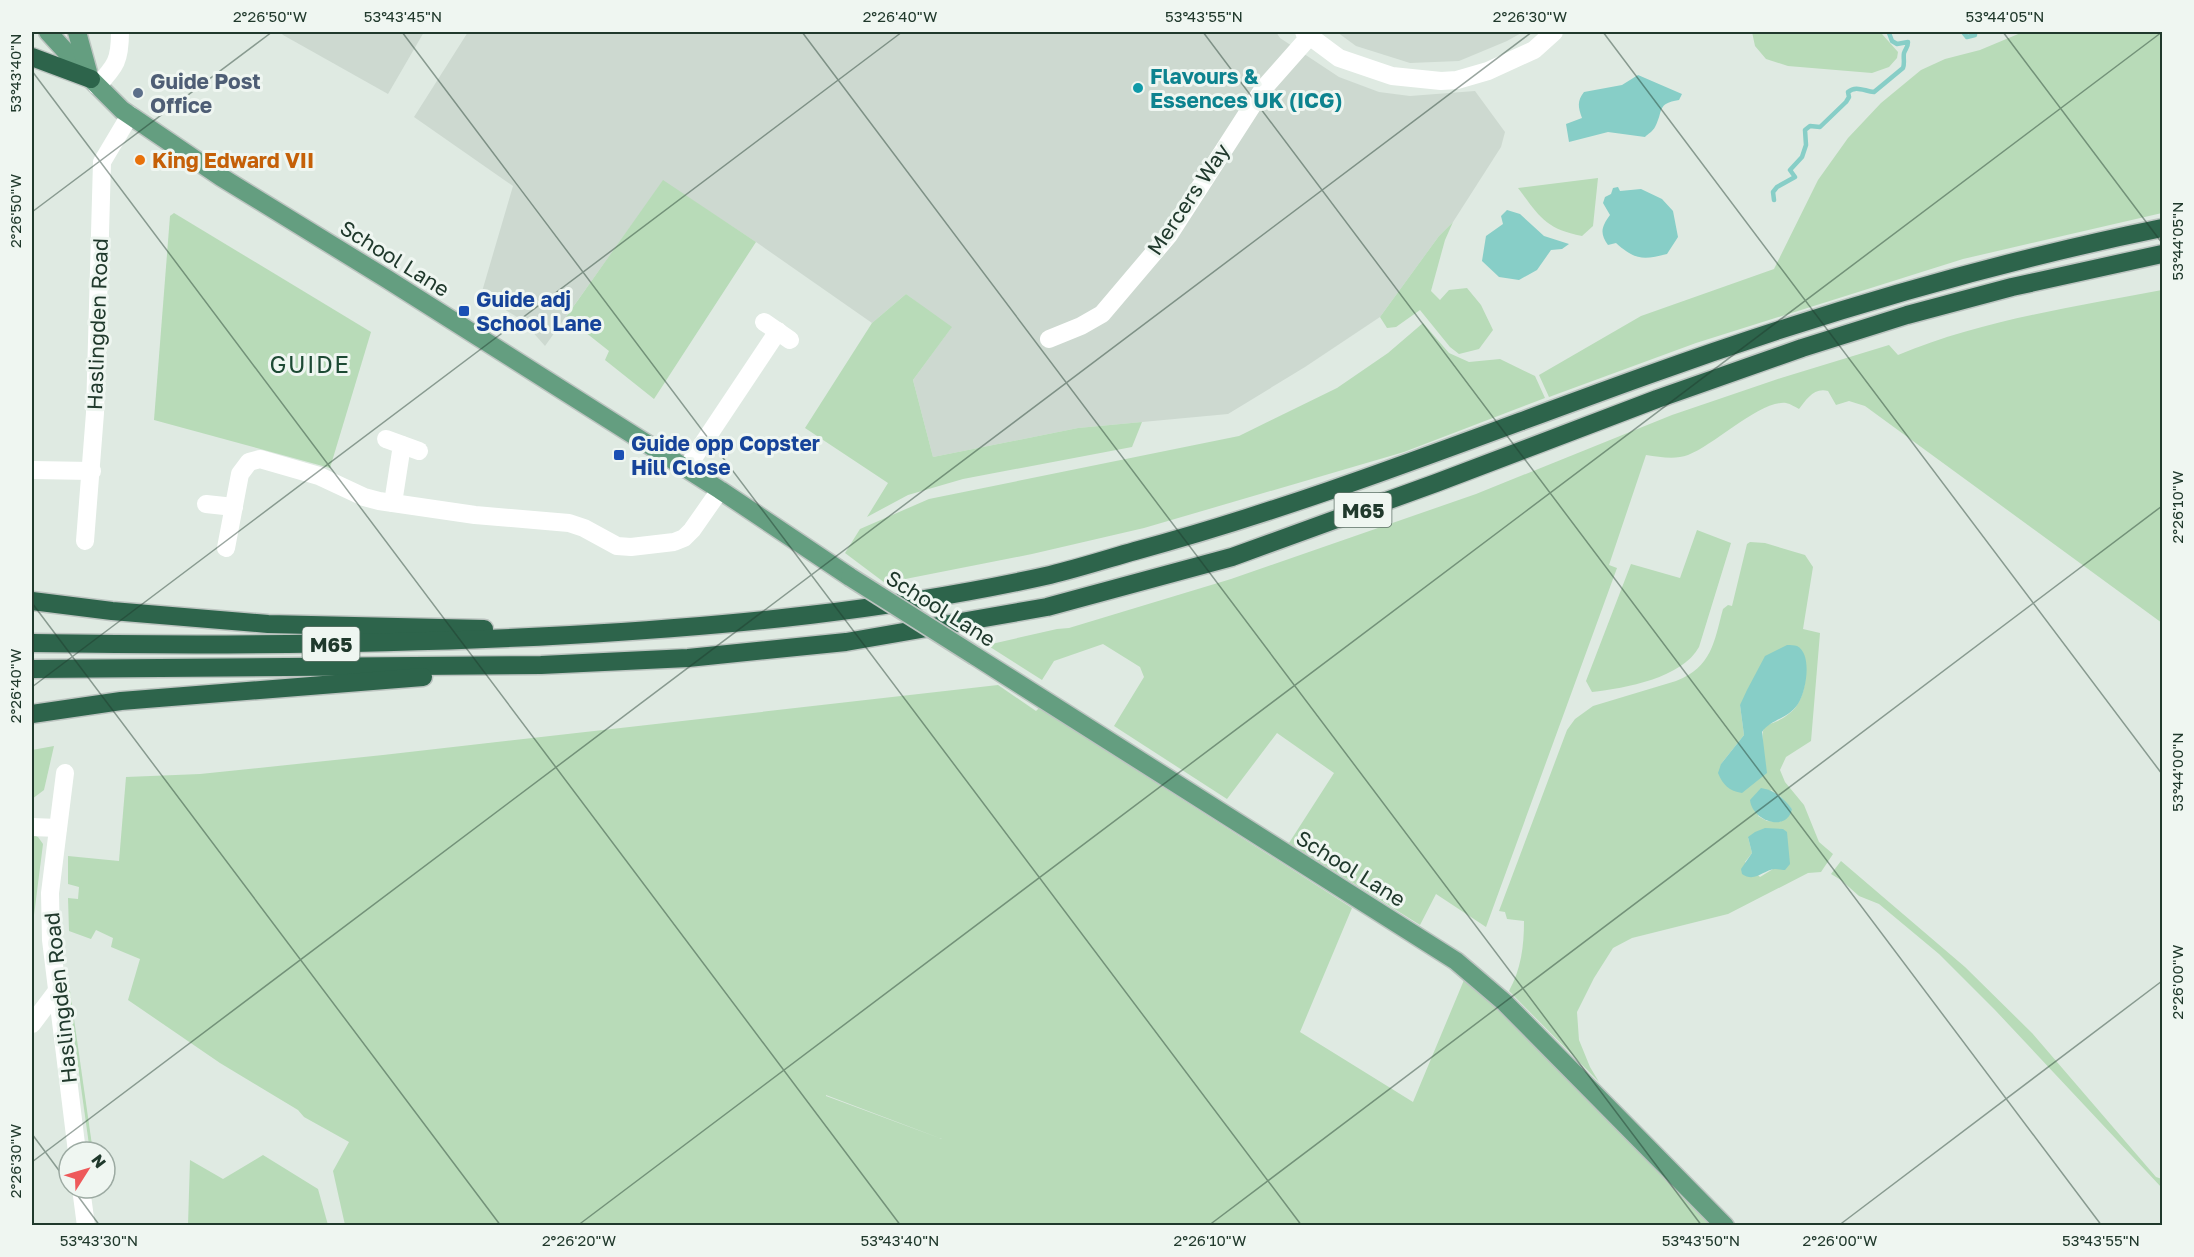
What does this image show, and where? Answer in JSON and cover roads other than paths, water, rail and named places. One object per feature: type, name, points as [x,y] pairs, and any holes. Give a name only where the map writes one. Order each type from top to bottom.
[{"type":"highway","points":[[32,57],[94,83]]},
{"type":"highway","name":"M65","points":[[32,643],[295,645],[470,640],[723,625],[920,600],[1051,574],[1210,531],[1306,500],[1648,375],[1816,317],[1995,265],[2163,228]]},
{"type":"highway","name":"M65","points":[[32,669],[541,665],[688,658],[846,642],[1047,607],[1105,593],[1242,553],[1436,483],[1657,399],[1802,348],[1908,315],[2012,287],[2163,254]]},
{"type":"highway","points":[[32,601],[112,611],[268,624],[630,632]]},
{"type":"highway","points":[[32,714],[121,701],[541,665]]},
{"type":"main road","name":"School Lane","points":[[48,32],[111,101],[221,177],[720,490],[850,577],[1456,961],[1504,1002],[1725,1226]]},
{"type":"main road","points":[[76,34],[94,83]]},
{"type":"street","points":[[94,83],[116,64],[120,54],[120,32]]},
{"type":"street","points":[[1307,34],[1339,58],[1381,73],[1441,81],[1458,80],[1488,71],[1534,50],[1554,32]]},
{"type":"street","name":"Mercers Way","points":[[1049,339],[1081,326],[1102,314],[1169,235],[1263,89],[1307,34]]},
{"type":"street","name":"Haslingden Road","points":[[85,541],[95,413],[102,162],[130,115]]},
{"type":"street","points":[[686,469],[777,331]]},
{"type":"street","points":[[393,503],[402,445]]},
{"type":"street","points":[[226,548],[242,470],[249,462],[260,459],[319,476],[371,499],[475,515],[569,523],[584,528],[617,546],[631,547],[674,542],[684,538],[720,490]]},
{"type":"street","points":[[32,470],[92,471]]},
{"type":"street","points":[[206,504],[234,507]]},
{"type":"street","name":"Haslingden Road","points":[[65,773],[50,893],[51,940],[76,1140]]},
{"type":"street","points":[[32,826],[58,828]]},
{"type":"street","points":[[32,1024],[57,992]]},
{"type":"street","points":[[83,1200],[86,1226]]},
{"type":"water","points":[[1638,75],[1682,94],[1679,100],[1664,106],[1652,131],[1645,137],[1608,132],[1569,142],[1566,124],[1582,118],[1579,104],[1584,92],[1622,85]]},
{"type":"water","points":[[1618,187],[1620,191],[1641,189],[1662,199],[1673,211],[1678,237],[1667,254],[1645,258],[1634,256],[1616,243],[1608,245],[1603,237],[1603,230],[1610,215],[1603,203],[1613,188]]},
{"type":"water","points":[[1507,210],[1520,214],[1544,236],[1569,244],[1562,249],[1551,250],[1537,270],[1519,280],[1499,277],[1482,261],[1486,236],[1503,224],[1501,216]]},
{"type":"water","points":[[1787,645],[1797,646],[1805,657],[1806,674],[1801,698],[1794,709],[1770,724],[1762,732],[1767,773],[1742,793],[1733,791],[1724,784],[1718,773],[1721,764],[1744,735],[1740,705],[1765,656]]},
{"type":"water","points":[[1761,788],[1775,793],[1792,809],[1784,821],[1770,821],[1763,818],[1752,807],[1750,800]]},
{"type":"water","points":[[1765,828],[1783,829],[1787,832],[1790,864],[1785,870],[1775,869],[1755,877],[1742,874],[1741,869],[1752,853],[1748,837]]},
{"type":"waterway","points":[[1774,200],[1773,192],[1777,187],[1795,177],[1790,170],[1802,157],[1806,145],[1805,130],[1810,126],[1820,127],[1846,102],[1849,97],[1848,92],[1851,90],[1874,92],[1903,68],[1904,53],[1908,42],[1897,44],[1892,41],[1890,32]]},
{"type":"waterway","points":[[1963,32],[1967,37],[1975,35],[1975,32]]},
{"type":"place","name":"Flavours & Essences UK (ICG)","points":[[1138,88]]},
{"type":"place","name":"Guide Post Office","points":[[138,93]]},
{"type":"place","name":"King Edward VII","points":[[140,160]]},
{"type":"place","name":"Guide adj School Lane","points":[[464,311]]},
{"type":"place","name":"Guide opp Copster Hill Close","points":[[619,455]]},
{"type":"district","name":"GUIDE","points":[[310,363]]}]
